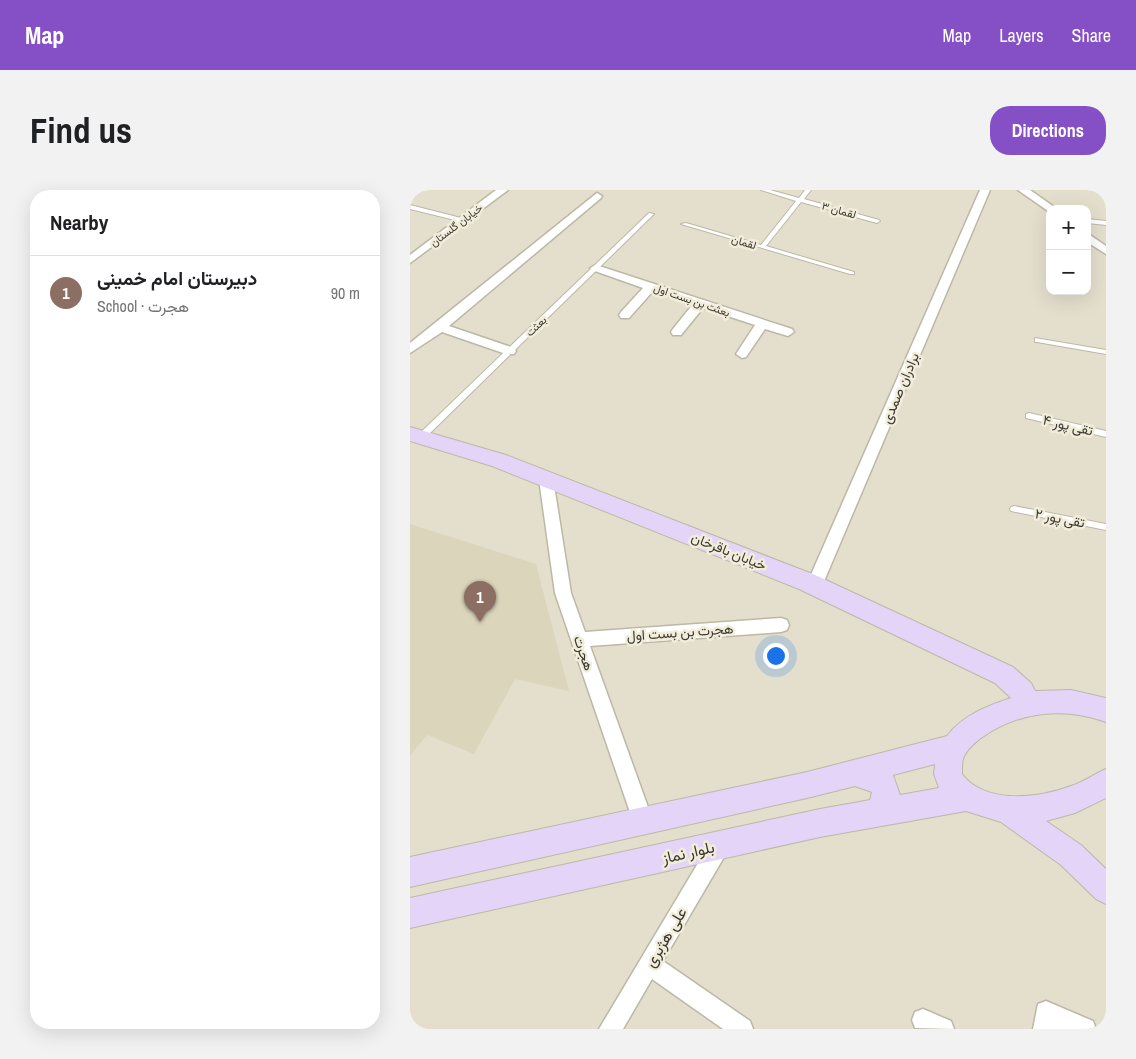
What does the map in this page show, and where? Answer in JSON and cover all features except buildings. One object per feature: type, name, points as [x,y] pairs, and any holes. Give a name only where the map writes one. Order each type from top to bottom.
[{"type":"main road","name":"خیابان باقرخان","points":[[415,435],[499,460],[814,586],[942,644],[1004,676],[1022,691],[1028,704]]},
{"type":"main road","points":[[1106,710],[1073,701],[1028,704],[1005,711],[968,732],[956,746],[950,760],[948,774],[954,787],[966,797],[984,805],[1006,809],[1055,806],[1079,798],[1106,782]]},
{"type":"main road","points":[[410,872],[856,773],[956,746]]},
{"type":"main road","points":[[856,773],[883,783],[886,798],[885,804],[877,813]]},
{"type":"main road","name":"بلوار نماز","points":[[410,914],[720,845],[966,797]]},
{"type":"main road","points":[[1006,809],[1071,856],[1106,889]]},
{"type":"street","name":"خیابان گلستان","points":[[410,260],[502,190]]},
{"type":"street","name":"برادران صمدی","points":[[814,586],[985,190]]},
{"type":"street","points":[[1023,190],[1046,205]]},
{"type":"street","points":[[410,350],[597,196]]},
{"type":"street","points":[[1091,239],[1106,250]]},
{"type":"street","name":"بعثت بن بست اول","points":[[596,268],[788,332]]},
{"type":"street","points":[[625,315],[651,286]]},
{"type":"street","points":[[677,332],[700,303]]},
{"type":"street","points":[[742,354],[762,324]]},
{"type":"street","points":[[440,327],[510,351]]},
{"type":"street","name":"هجرت","points":[[546,479],[563,593],[643,821]]},
{"type":"street","name":"هجرت بن بست اول","points":[[580,640],[781,625]]},
{"type":"street","name":"علی هژبری","points":[[610,1029],[720,845]]},
{"type":"street","points":[[649,964],[742,1029]]},
{"type":"street","points":[[1044,1029],[1046,1012],[1085,1029]]},
{"type":"street","points":[[923,1020],[943,1029]]},
{"type":"lane","name":"لقمان ۳","points":[[764,190],[877,221]]},
{"type":"lane","name":"لقمان","points":[[684,224],[762,247],[808,190]]},
{"type":"lane","points":[[410,207],[463,220]]},
{"type":"lane","name":"بعثت","points":[[415,435],[510,351],[650,214]]},
{"type":"lane","points":[[1091,222],[1106,223]]},
{"type":"lane","points":[[762,247],[852,273]]},
{"type":"lane","points":[[1037,340],[1106,352]]},
{"type":"lane","name":"تقی پور ۴","points":[[1029,416],[1106,434]]},
{"type":"lane","name":"تقی پور ۲","points":[[1014,508],[1106,527]]},
{"type":"shaded area","points":[[410,524],[536,564],[569,691],[515,679],[474,754],[427,735],[410,756]]},
{"type":"place","name":"دبیرستان امام خمینی","points":[[480,622]]}]
